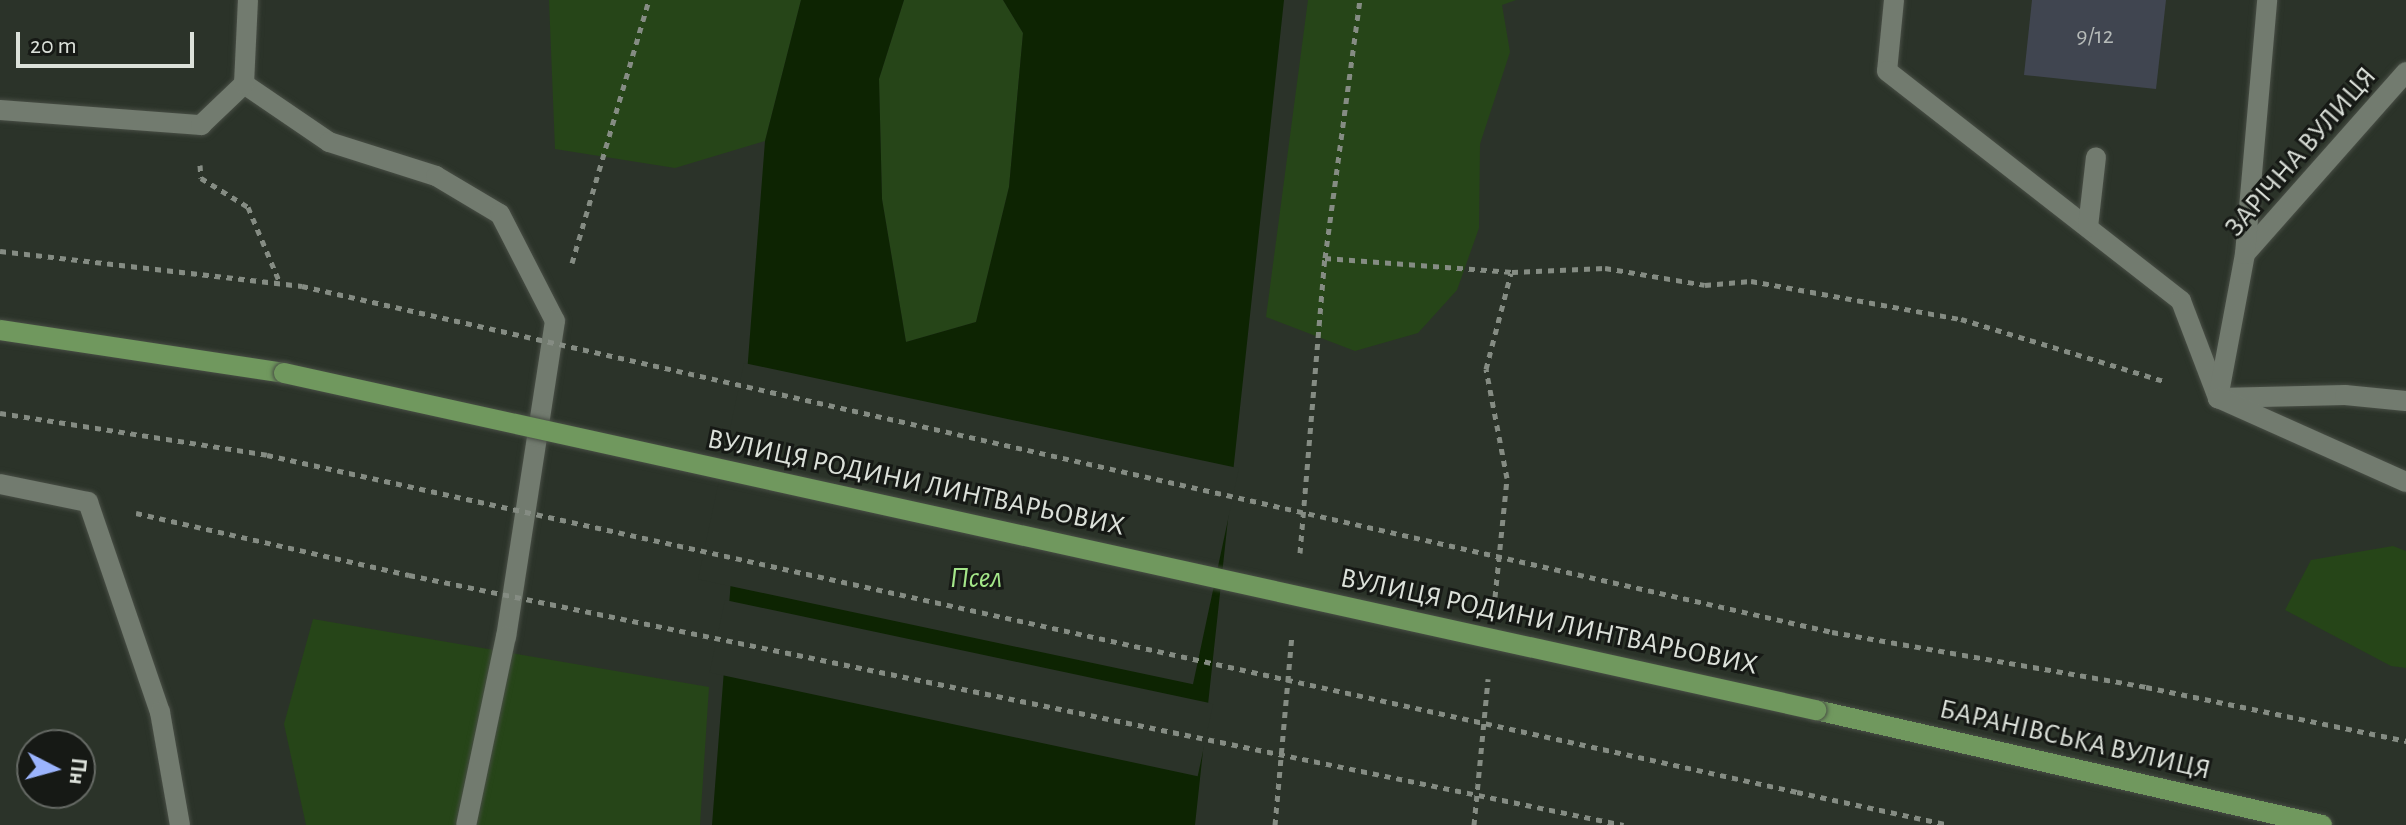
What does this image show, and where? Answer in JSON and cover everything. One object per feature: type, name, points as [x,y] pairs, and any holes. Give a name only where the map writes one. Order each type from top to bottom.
[{"type":"main road","name":"ВУЛИЦЯ РОДИНИ ЛИНТВАРЬОВИХ","points":[[0,330],[284,373],[1816,710]]},
{"type":"main road","name":"БАРАНІВСЬКА ВУЛИЦЯ","points":[[1816,710],[2322,825]]},
{"type":"street","points":[[0,110],[201,125],[244,84],[248,0]]},
{"type":"street","points":[[1894,0],[1887,71],[2181,301],[2218,398],[2406,482]]},
{"type":"street","points":[[2245,254],[2267,0]]},
{"type":"street","name":"ЗАРІЧНА ВУЛИЦЯ","points":[[2218,398],[2245,254],[2406,72]]},
{"type":"street","points":[[244,84],[329,142],[436,176],[500,214],[555,321],[506,636],[466,825]]},
{"type":"street","points":[[2088,227],[2096,157]]},
{"type":"street","points":[[2218,398],[2345,395],[2406,401]]},
{"type":"street","points":[[0,484],[88,502],[160,712],[180,825]]},
{"type":"path","points":[[555,321],[649,0]]},
{"type":"path","points":[[1299,564],[1325,258],[1360,0]]},
{"type":"path","points":[[201,125],[201,178],[248,207],[280,283]]},
{"type":"path","points":[[0,251],[302,286],[1832,632],[2146,687],[2406,741]]},
{"type":"path","points":[[1325,258],[1512,272],[1605,268],[1705,285],[1751,281],[1815,291],[1961,319],[2218,398]]},
{"type":"path","points":[[1495,604],[1507,478],[1486,369],[1512,272]]},
{"type":"path","points":[[0,413],[135,430],[267,455],[1949,825]]},
{"type":"path","points":[[88,502],[409,575],[1624,825]]},
{"type":"path","points":[[1275,825],[1293,626]]},
{"type":"path","points":[[1474,825],[1489,667]]},
{"type":"shaded area","points":[[549,0],[801,0],[765,141],[675,168],[555,149]]},
{"type":"shaded area","points":[[904,0],[1003,0],[1023,33],[1009,187],[976,322],[906,342],[882,199],[879,79]]},
{"type":"shaded area","points":[[1308,0],[1516,0],[1502,5],[1510,52],[1480,144],[1479,228],[1457,290],[1418,333],[1355,351],[1266,317]]},
{"type":"shaded area","points":[[2393,546],[2406,551],[2406,668],[2391,666],[2285,610],[2311,560]]},
{"type":"shaded area","points":[[313,619],[709,687],[700,825],[306,825],[284,724]]},
{"type":"water","name":"Псел","points":[[801,0],[904,0],[879,79],[882,199],[906,342],[976,322],[1009,187],[1023,33],[1003,0],[1284,0],[1195,825],[712,825],[765,141]]},
{"type":"pier","points":[[744,363],[1239,468],[1193,684],[698,579]]},
{"type":"pier","points":[[725,600],[1213,704],[1198,776],[710,672]]},
{"type":"building","points":[[2032,0],[2166,0],[2156,89],[2024,75]]}]
